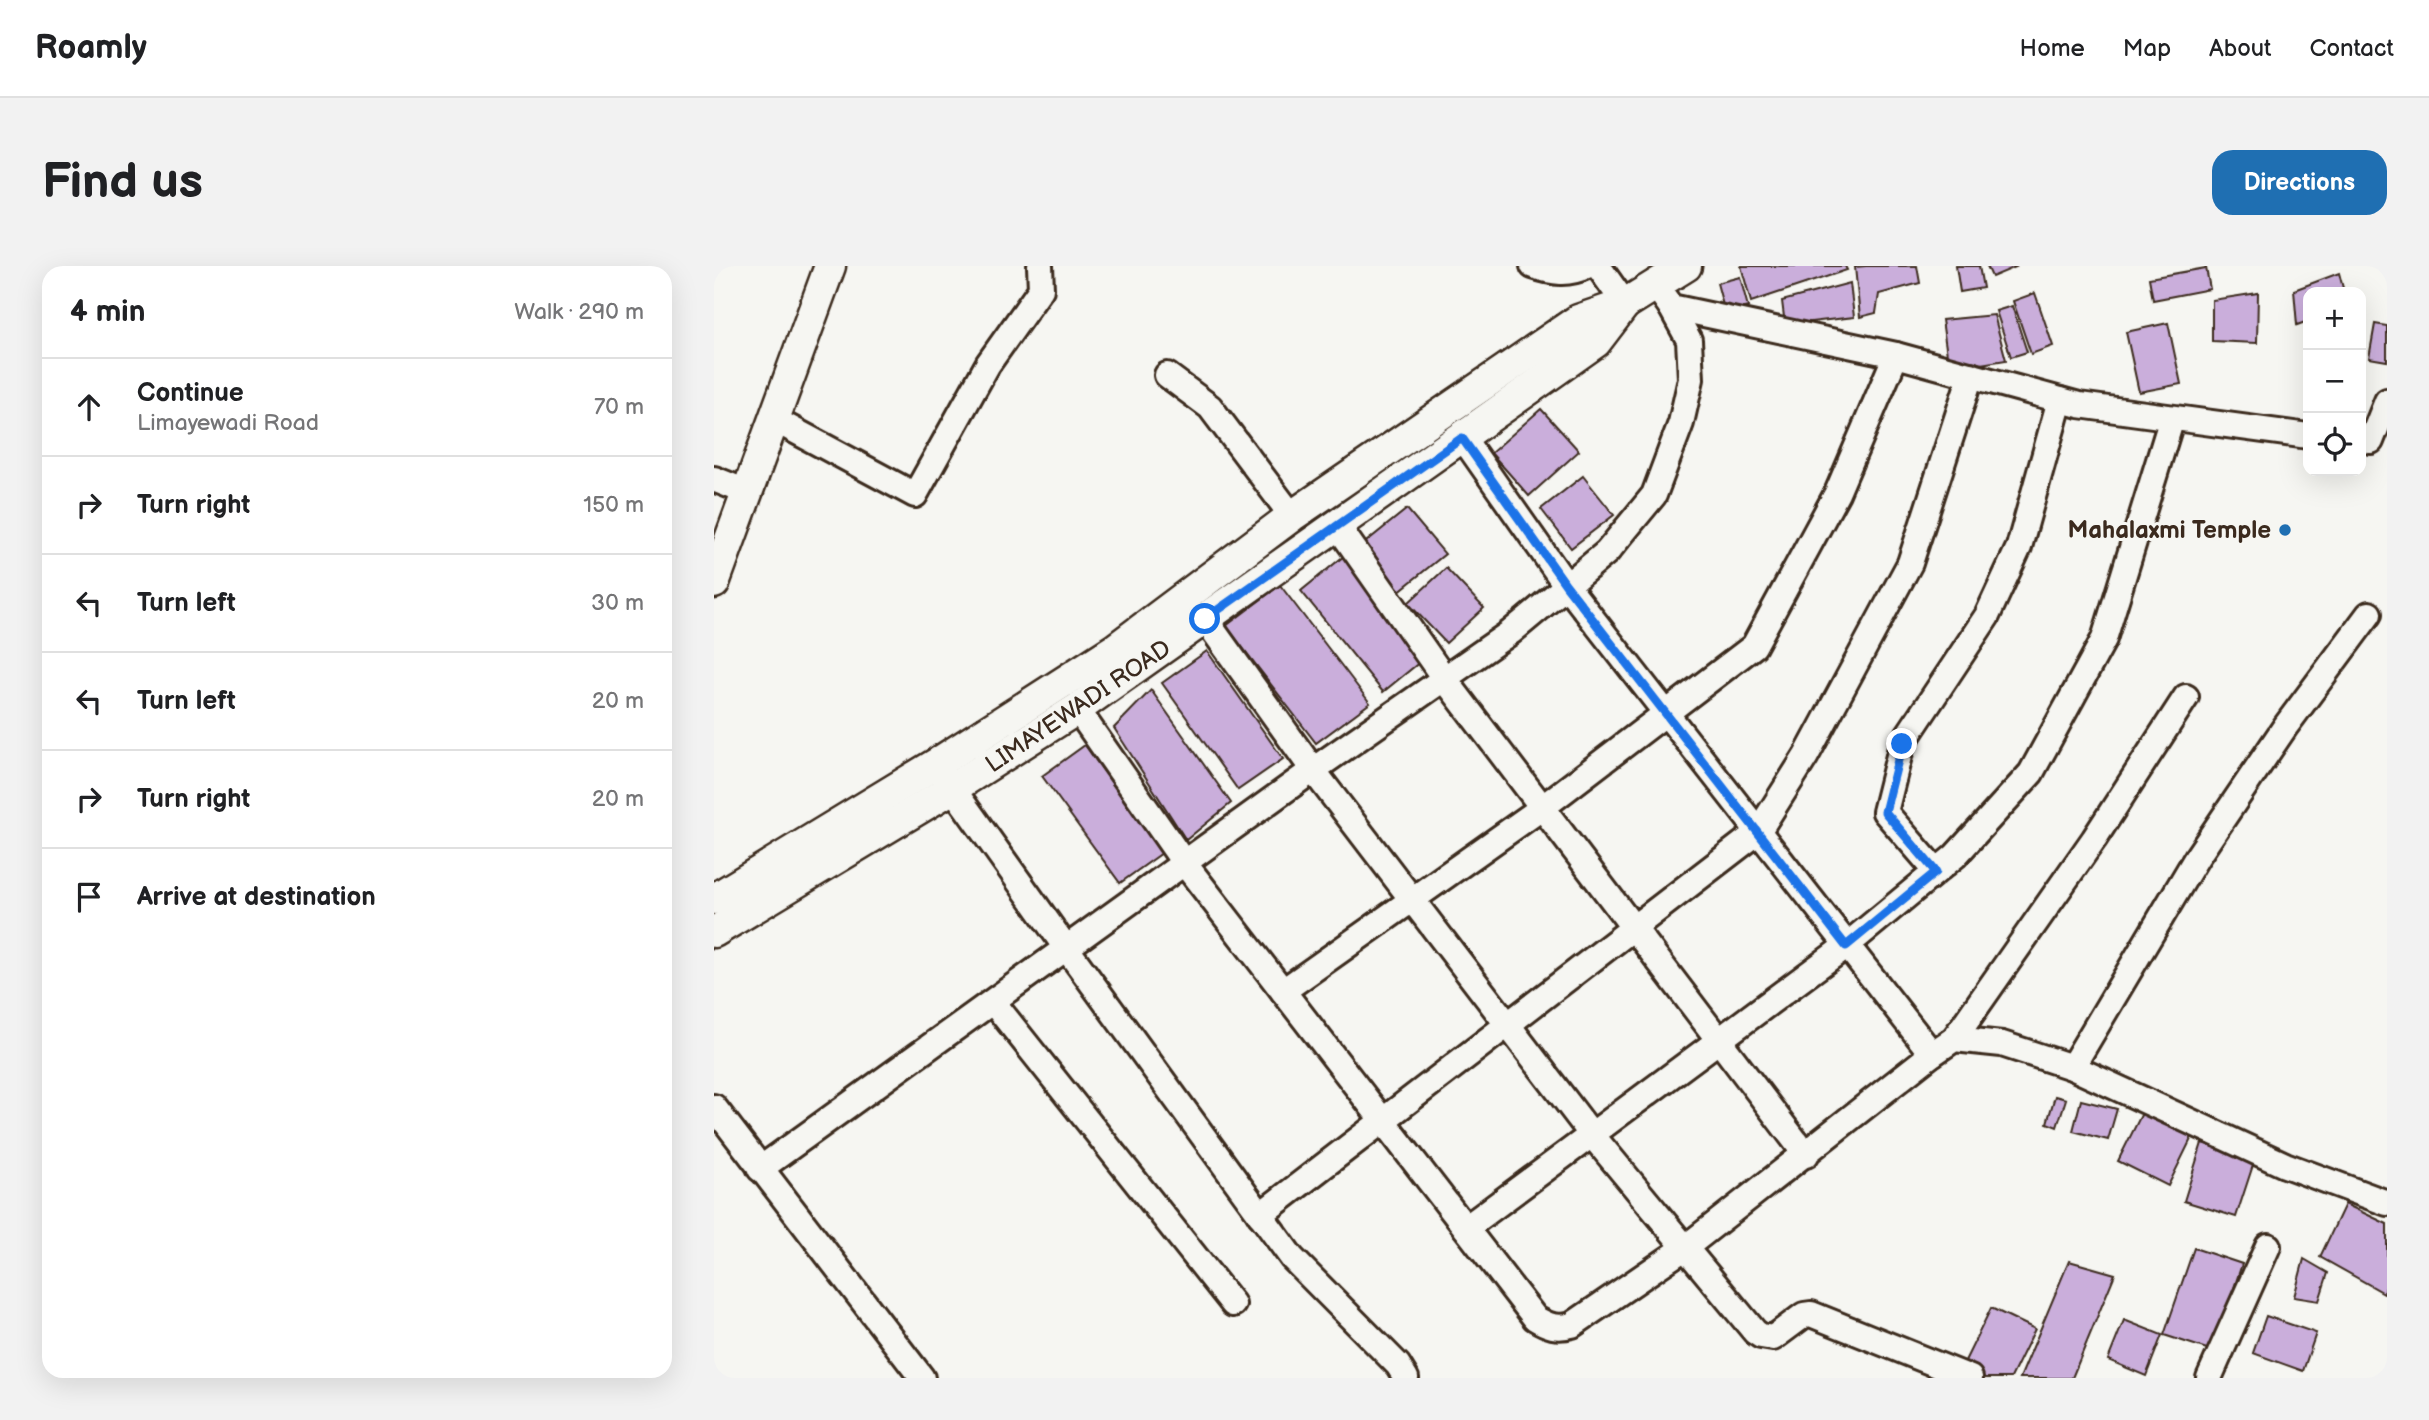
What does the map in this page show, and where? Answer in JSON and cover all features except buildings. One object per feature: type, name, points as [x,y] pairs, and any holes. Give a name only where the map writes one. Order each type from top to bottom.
[{"type":"street","points":[[714,583],[830,266]]},
{"type":"street","points":[[775,420],[915,495],[988,364],[1041,289],[1040,266]]},
{"type":"street","points":[[1533,266],[1555,273],[1571,273],[1587,266]]},
{"type":"street","points":[[1598,266],[1625,304]]},
{"type":"street","name":"LIMAYEWADI ROAD","points":[[714,899],[936,764],[1115,649],[1293,516],[1578,320],[1625,304],[1664,296],[1686,266]]},
{"type":"street","points":[[1664,296],[2060,400],[2303,435]]},
{"type":"street","points":[[760,1169],[1313,770],[1511,632],[1607,552],[1654,495],[1681,423],[1691,379],[1689,340],[1664,296]]},
{"type":"street","name":"LIMAYEWADI ROAD","points":[[714,932],[953,788],[1077,709],[1596,342],[1625,304]]},
{"type":"street","points":[[1283,991],[1543,807],[1754,646],[1838,493],[1896,355]]},
{"type":"street","points":[[1167,375],[1210,407],[1293,516]]},
{"type":"street","points":[[1260,1215],[1758,832],[1806,756],[1910,563],[1971,375]]},
{"type":"street","points":[[1936,872],[1885,812],[1902,744],[1987,616],[2019,547],[2060,400]]},
{"type":"street","points":[[2373,441],[2387,401]]},
{"type":"street","points":[[1466,1228],[1846,946],[1955,856],[2031,774],[2104,639],[2172,418]]},
{"type":"street","points":[[1462,438],[1566,585],[1932,1054]]},
{"type":"street","points":[[714,479],[749,493]]},
{"type":"street","points":[[1337,525],[1444,678],[1806,1155]]},
{"type":"street","points":[[2072,1067],[2197,857],[2285,727],[2369,614]]},
{"type":"street","points":[[1205,619],[1313,770],[1591,1135],[1749,1325],[1761,1336],[1773,1338],[1804,1315],[1811,1314],[1958,1376]]},
{"type":"street","points":[[1077,709],[1185,864],[1535,1318],[1547,1325],[1561,1328],[1572,1325],[1686,1247],[1932,1054],[1954,1040],[2094,839],[2186,698]]},
{"type":"street","points":[[936,764],[1292,1258],[1398,1365],[1406,1378]]},
{"type":"street","points":[[993,1002],[1233,1304]]},
{"type":"street","points":[[1954,1040],[2002,1044],[2072,1067],[2286,1164],[2387,1203]]},
{"type":"street","points":[[714,1107],[922,1378]]},
{"type":"street","points":[[2209,1378],[2268,1246]]},
{"type":"place","name":"Mahalaxmi Temple","points":[[2285,530]]},
{"type":"route","points":[[1205,619],[1462,438],[1566,585],[1846,946],[1936,872],[1885,812],[1902,744]]}]
